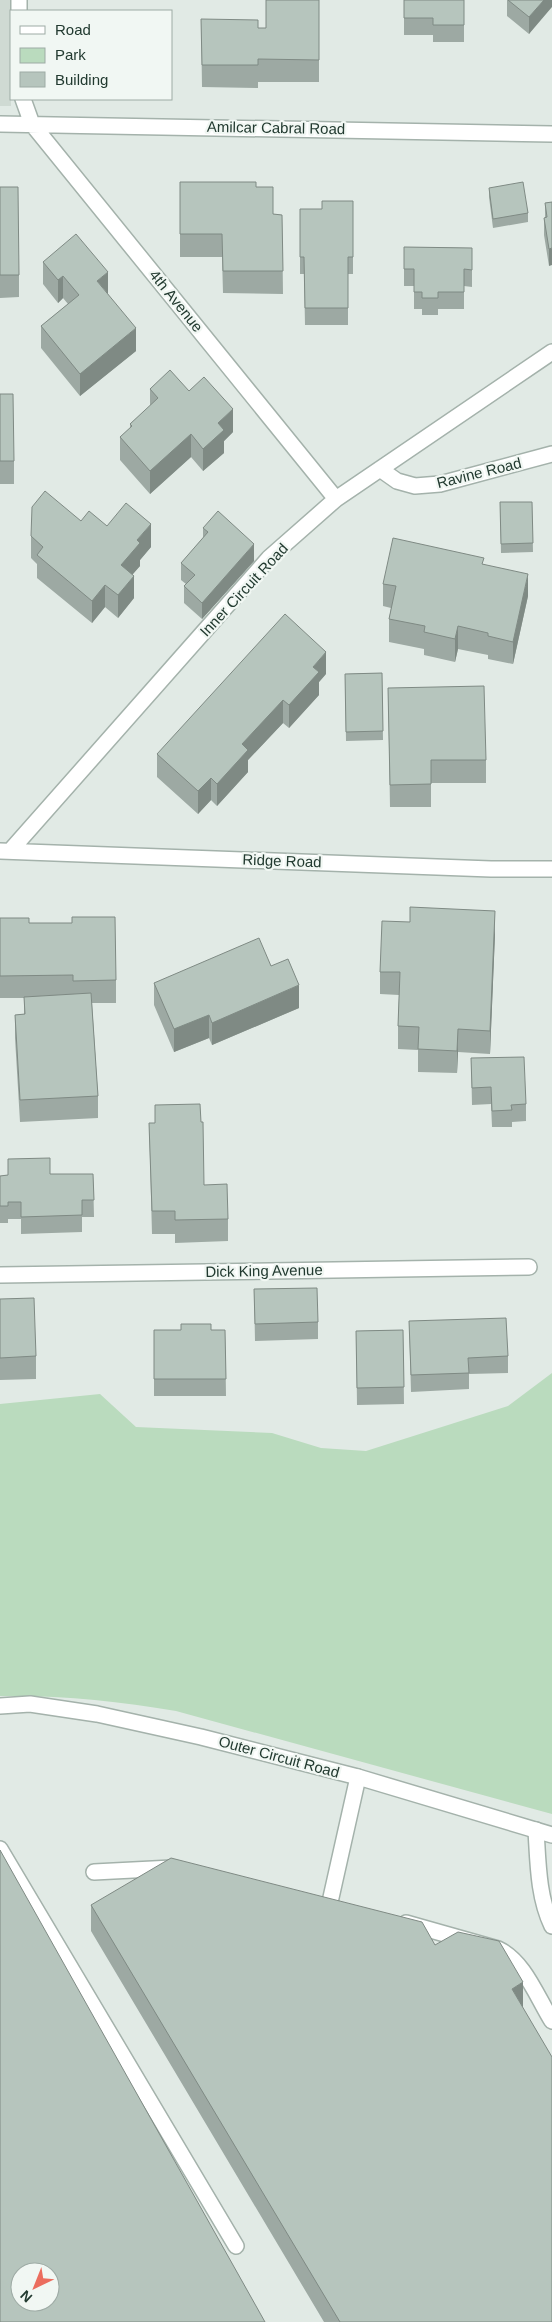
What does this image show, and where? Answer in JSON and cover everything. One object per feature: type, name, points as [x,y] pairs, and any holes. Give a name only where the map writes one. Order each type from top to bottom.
[{"type":"street","name":"4th Avenue","points":[[24,100],[32,124],[336,498]]},
{"type":"street","name":"Amilcar Cabral Road","points":[[0,124],[552,134]]},
{"type":"street","name":"Inner Circuit Road","points":[[6,850],[269,558],[336,498],[552,352]]},
{"type":"street","name":"Ravine Road","points":[[380,469],[397,481],[415,486],[440,484],[552,454]]},
{"type":"street","name":"Ridge Road","points":[[6,850],[491,869],[552,869]]},
{"type":"street","name":"Dick King Avenue","points":[[0,1275],[529,1267]]},
{"type":"street","name":"Outer Circuit Road","points":[[0,1706],[30,1704],[97,1714],[201,1737],[358,1778],[552,1835]]},
{"type":"street","points":[[330,1902],[358,1778]]},
{"type":"street","points":[[536,1830],[539,1877],[548,1917],[552,1926]]},
{"type":"street","points":[[0,1849],[236,2246]]},
{"type":"street","points":[[94,1872],[183,1867]]},
{"type":"street","points":[[311,1898],[348,1907]]},
{"type":"street","points":[[395,1920],[510,1954],[520,1964],[552,2021]]},
{"type":"shaded area","points":[[0,0],[10,0],[11,106],[0,106]]},
{"type":"green space","points":[[552,1373],[552,1814],[176,1711],[88,1699],[0,1696],[0,1404],[100,1394],[136,1427],[272,1433],[321,1448],[366,1451],[508,1406]]},
{"type":"building","points":[[266,0],[319,0],[319,60],[258,59],[258,65],[202,65],[201,19],[258,20],[258,28],[266,28]]},
{"type":"building","points":[[404,0],[464,0],[464,25],[433,25],[433,18],[404,18]]},
{"type":"building","points":[[508,0],[544,0],[529,17]]},
{"type":"building","points":[[180,182],[256,182],[256,187],[273,187],[273,214],[282,215],[283,271],[223,271],[222,234],[180,234]]},
{"type":"building","points":[[523,182],[528,213],[493,219],[489,188]]},
{"type":"building","points":[[0,187],[18,187],[19,275],[0,275]]},
{"type":"building","points":[[322,201],[353,201],[353,257],[348,257],[348,308],[305,308],[304,257],[300,257],[300,209],[322,209]]},
{"type":"building","points":[[552,202],[552,248],[549,249],[544,218],[547,217],[545,203]]},
{"type":"building","points":[[76,234],[108,272],[97,281],[136,328],[80,374],[41,326],[79,295],[63,276],[58,280],[43,262]]},
{"type":"building","points":[[404,247],[472,248],[472,270],[464,269],[464,292],[438,292],[438,298],[422,298],[422,292],[414,292],[414,269],[404,269]]},
{"type":"building","points":[[170,370],[189,391],[204,377],[233,409],[218,423],[224,430],[203,449],[191,434],[150,471],[120,437],[132,426],[130,424],[158,398],[150,389]]},
{"type":"building","points":[[0,394],[13,394],[14,461],[0,461]]},
{"type":"building","points":[[45,491],[81,521],[89,511],[107,526],[126,503],[151,524],[137,540],[140,543],[121,565],[134,576],[118,595],[105,585],[92,601],[37,555],[43,547],[31,536],[32,507]]},
{"type":"building","points":[[500,502],[532,502],[533,543],[501,544]]},
{"type":"building","points":[[218,511],[254,544],[202,603],[184,586],[195,575],[181,563],[208,532],[203,528]]},
{"type":"building","points":[[393,538],[484,558],[482,564],[528,574],[513,642],[488,636],[488,633],[458,626],[455,639],[424,632],[425,626],[389,619],[396,586],[383,584]]},
{"type":"building","points":[[285,614],[326,652],[313,667],[319,672],[289,705],[283,700],[242,744],[248,750],[217,784],[211,778],[198,791],[157,754]]},
{"type":"building","points":[[382,673],[383,731],[346,732],[345,674]]},
{"type":"building","points":[[484,686],[486,760],[431,760],[431,784],[390,785],[388,688]]},
{"type":"building","points":[[410,907],[495,911],[490,1031],[458,1029],[457,1051],[418,1049],[419,1027],[398,1026],[400,972],[380,972],[382,921],[410,922]]},
{"type":"building","points":[[72,917],[115,917],[116,980],[73,981],[73,975],[0,976],[0,918],[29,918],[29,923],[72,923]]},
{"type":"building","points":[[259,938],[271,966],[288,959],[299,985],[212,1023],[209,1015],[174,1029],[154,983]]},
{"type":"building","points":[[91,993],[98,1096],[20,1100],[15,1015],[25,1014],[24,997]]},
{"type":"building","points":[[524,1057],[526,1104],[511,1105],[512,1110],[492,1111],[491,1087],[472,1088],[471,1058]]},
{"type":"building","points":[[200,1104],[201,1122],[203,1122],[204,1185],[227,1184],[228,1219],[175,1220],[175,1211],[152,1211],[149,1123],[155,1123],[155,1105]]},
{"type":"building","points":[[50,1158],[50,1174],[93,1174],[94,1200],[82,1200],[82,1215],[21,1217],[21,1202],[8,1202],[8,1206],[0,1206],[0,1176],[8,1175],[8,1159]]},
{"type":"building","points":[[317,1288],[318,1322],[255,1324],[254,1289]]},
{"type":"building","points":[[34,1298],[36,1356],[0,1358],[0,1299]]},
{"type":"building","points":[[506,1318],[508,1356],[468,1358],[469,1373],[411,1375],[409,1321]]},
{"type":"building","points":[[181,1324],[211,1324],[211,1330],[225,1330],[226,1379],[154,1379],[154,1330],[181,1330]]},
{"type":"building","points":[[403,1330],[404,1387],[357,1388],[356,1331]]},
{"type":"building","points":[[0,1850],[265,2322],[0,2322]]},
{"type":"building","points":[[171,1858],[422,1922],[435,1945],[458,1932],[499,1941],[523,1982],[512,1989],[552,2057],[552,2322],[340,2322],[91,1905]]}]
